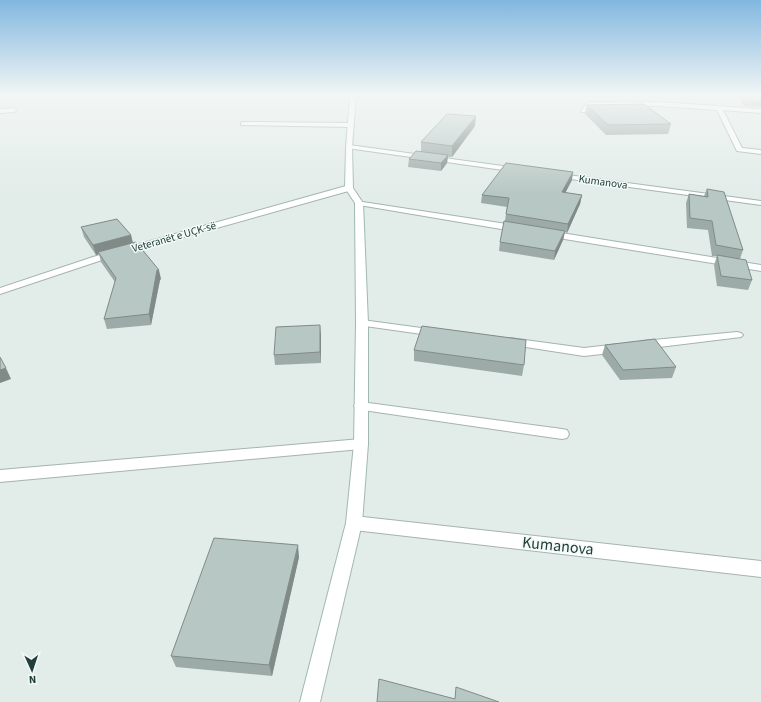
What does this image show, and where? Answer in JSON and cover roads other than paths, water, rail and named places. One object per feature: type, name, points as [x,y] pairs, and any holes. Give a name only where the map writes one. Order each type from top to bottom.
[{"type":"street","points":[[310,702],[354,523],[362,444],[362,323],[359,203],[349,188],[351,129]]},
{"type":"street","points":[[729,129],[739,150],[761,152]]},
{"type":"street","points":[[349,147],[523,171]]},
{"type":"street","name":"Kumanova","points":[[547,174],[761,203]]},
{"type":"street","name":"Veteranët e UÇK-së","points":[[0,291],[96,259],[349,188]]},
{"type":"street","points":[[359,203],[525,230]]},
{"type":"street","points":[[540,232],[761,268]]},
{"type":"street","points":[[362,323],[449,334]]},
{"type":"street","points":[[496,341],[584,352],[737,335]]},
{"type":"street","points":[[361,406],[562,434]]},
{"type":"street","points":[[0,476],[362,444]]},
{"type":"street","name":"Kumanova","points":[[354,523],[761,570]]}]
